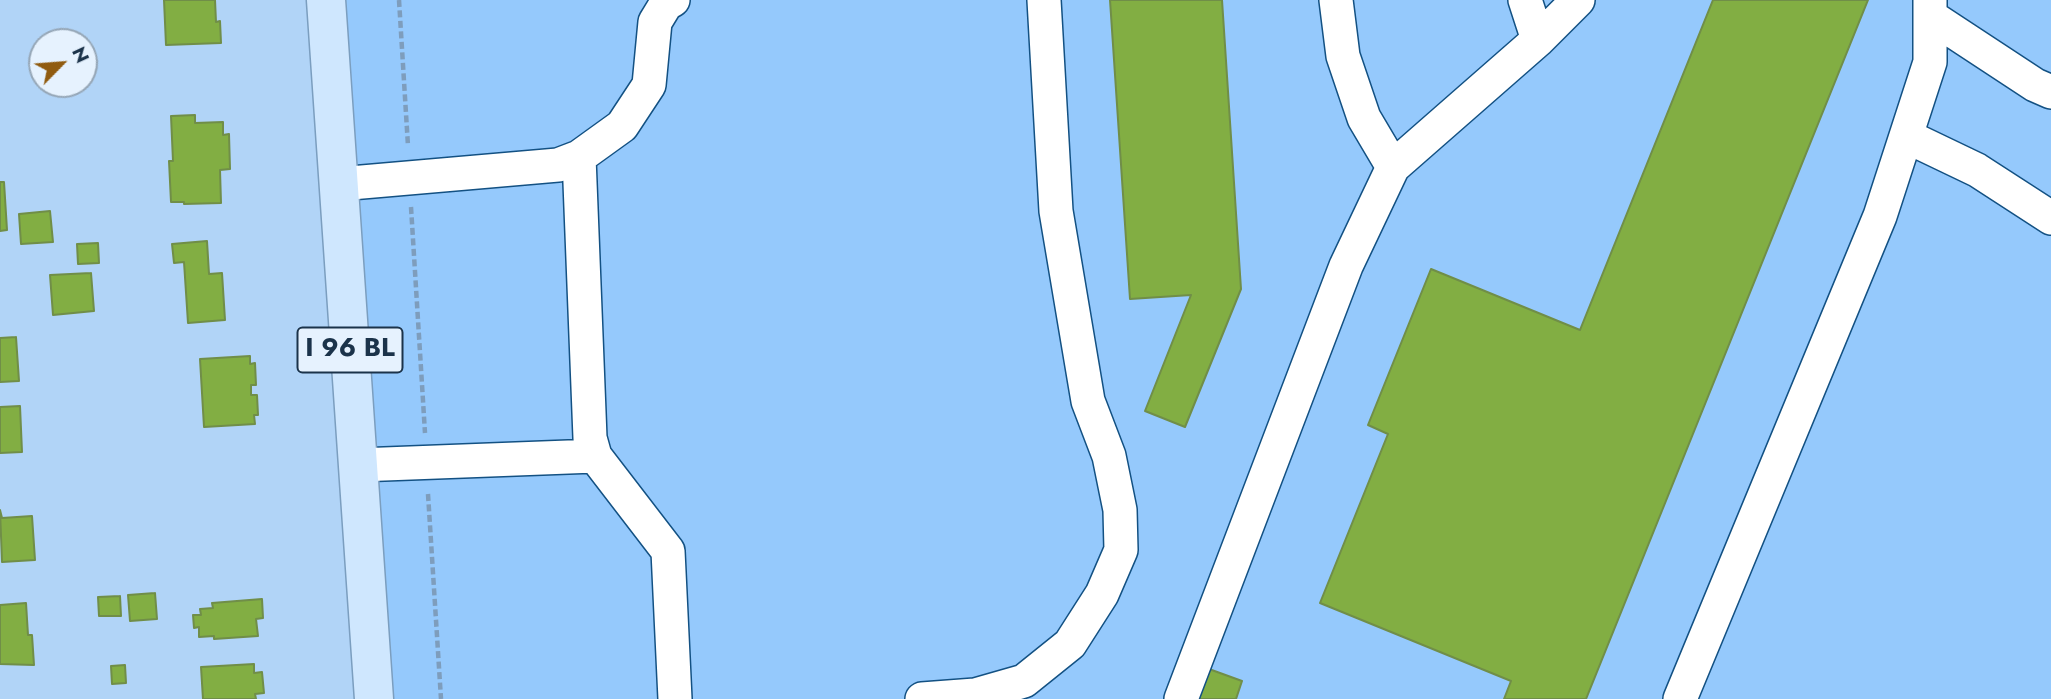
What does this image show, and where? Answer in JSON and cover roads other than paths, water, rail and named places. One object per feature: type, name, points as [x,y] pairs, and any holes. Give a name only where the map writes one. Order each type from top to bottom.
[{"type":"main road","name":"I 96 BL","points":[[327,0],[374,699]]},
{"type":"lane","points":[[339,184],[558,165],[579,157],[622,126],[649,85],[655,22],[666,4],[673,0]]},
{"type":"lane","points":[[922,699],[975,695],[1024,681],[1070,644],[1102,594],[1121,550],[1120,510],[1108,456],[1088,401],[1056,211],[1044,0]]},
{"type":"lane","points":[[1336,0],[1343,56],[1364,118],[1393,166]]},
{"type":"lane","points":[[1525,0],[1538,40]]},
{"type":"lane","points":[[1181,699],[1346,266],[1393,166],[1538,40],[1578,0]]},
{"type":"lane","points":[[1930,8],[2035,85],[2051,92]]},
{"type":"lane","points":[[1681,699],[1880,216],[1930,62],[1930,8]]},
{"type":"lane","points":[[1906,136],[1977,170],[2051,218]]},
{"type":"lane","points":[[579,157],[590,438],[595,456],[668,551],[675,699]]},
{"type":"lane","points":[[358,466],[595,456]]}]
